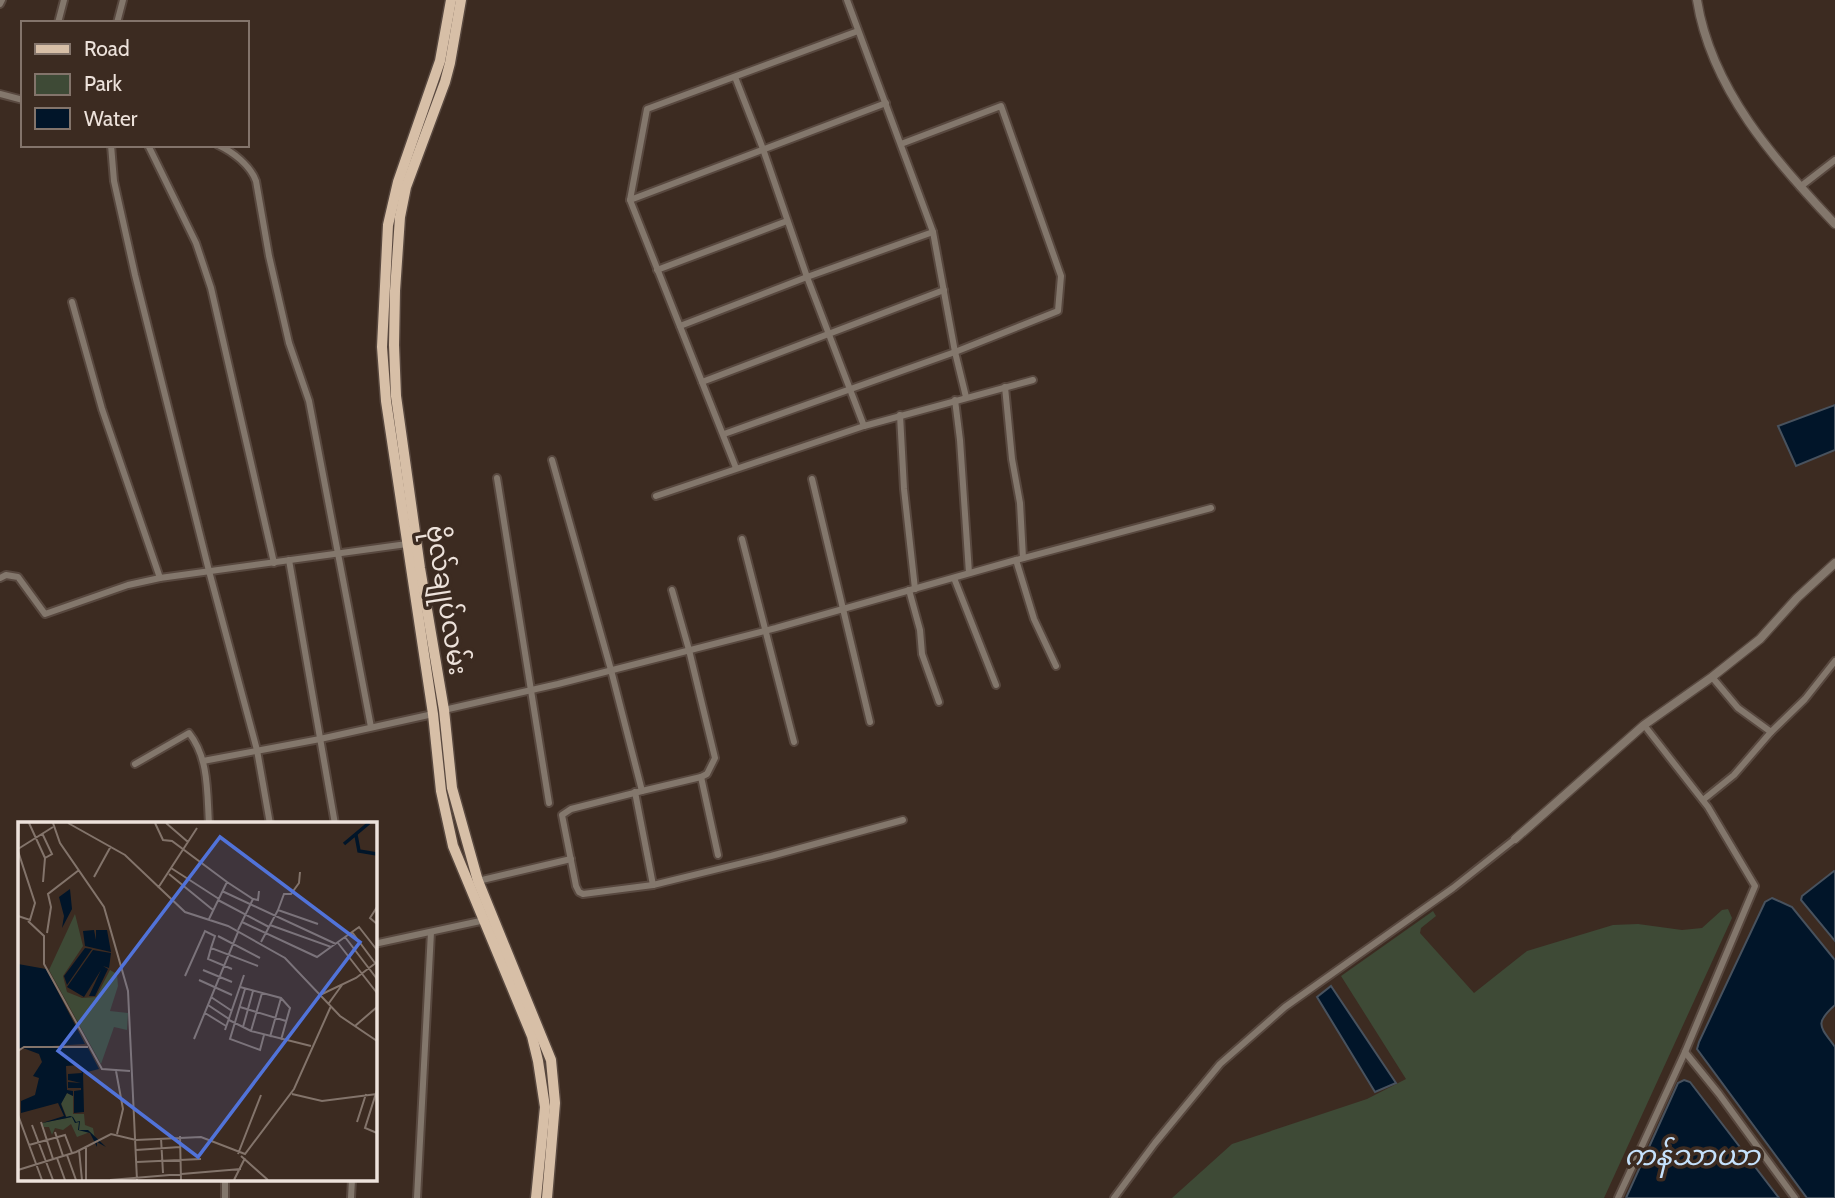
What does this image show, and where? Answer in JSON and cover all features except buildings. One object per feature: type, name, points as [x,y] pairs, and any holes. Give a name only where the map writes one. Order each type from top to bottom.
[{"type":"main road","name":"ဗိုလ်ချုပ်လမ်း","points":[[451,1],[440,61],[398,182],[388,225],[383,347],[386,401],[433,714],[441,791],[453,846],[551,1060],[555,1103],[547,1198]]},
{"type":"main road","name":"ဗိုလ်ချုပ်လမ်း","points":[[451,1],[450,63],[406,187],[400,217],[395,291],[396,396],[420,568],[444,710],[452,788],[488,919],[538,1061],[545,1107],[537,1198]]},
{"type":"street","points":[[59,21],[64,0]]},
{"type":"street","points":[[118,21],[123,0]]},
{"type":"street","points":[[846,0],[933,232],[966,397]]},
{"type":"street","points":[[1697,0],[1710,53],[1721,77],[1751,124],[1800,187],[1835,224]]},
{"type":"street","points":[[736,468],[630,200],[647,109],[858,31]]},
{"type":"street","points":[[735,77],[864,426]]},
{"type":"street","points":[[0,94],[21,99]]},
{"type":"street","points":[[630,200],[886,103]]},
{"type":"street","points":[[724,434],[955,352],[1058,311],[1061,276],[1001,106],[901,144]]},
{"type":"street","points":[[111,147],[114,181],[135,275],[257,750],[270,822]]},
{"type":"street","points":[[149,147],[196,243],[211,288],[274,563]]},
{"type":"street","points":[[221,147],[243,162],[256,181],[269,256],[289,343],[309,401],[371,727]]},
{"type":"street","points":[[1800,187],[1835,160]]},
{"type":"street","points":[[657,270],[787,221]]},
{"type":"street","points":[[680,326],[933,232]]},
{"type":"street","points":[[702,382],[944,290]]},
{"type":"street","points":[[72,302],[102,409],[160,578]]},
{"type":"street","points":[[656,496],[864,426],[1033,380]]},
{"type":"street","points":[[1005,387],[1012,458],[1020,503],[1020,559],[1034,619],[1056,666]]},
{"type":"street","points":[[955,400],[969,573]]},
{"type":"street","points":[[900,415],[912,589],[922,654],[939,702]]},
{"type":"street","points":[[552,460],[611,670],[639,791],[653,885]]},
{"type":"street","points":[[497,478],[549,803]]},
{"type":"street","points":[[812,480],[870,722]]},
{"type":"street","points":[[444,710],[764,631],[1211,508]]},
{"type":"street","points":[[742,539],[794,743]]},
{"type":"street","points":[[0,578],[6,575],[18,578],[45,614],[128,584],[407,544]]},
{"type":"street","points":[[289,561],[335,822]]},
{"type":"street","points":[[1114,1198],[1155,1143],[1220,1065],[1285,1007],[1453,888],[1515,839],[1644,725],[1760,639],[1797,598],[1835,563]]},
{"type":"street","points":[[954,578],[996,685]]},
{"type":"street","points":[[673,590],[715,758],[707,774],[701,777],[571,809],[562,815],[579,892],[583,894],[653,885],[903,820]]},
{"type":"street","points":[[1703,800],[1734,775],[1771,732],[1805,699],[1835,661]]},
{"type":"street","points":[[1712,677],[1738,708],[1771,732]]},
{"type":"street","points":[[203,761],[433,714]]},
{"type":"street","points":[[1618,1198],[1685,1052],[1755,886],[1703,800],[1644,725]]},
{"type":"street","points":[[135,764],[189,733],[203,761],[209,822]]},
{"type":"street","points":[[701,777],[718,855]]},
{"type":"street","points":[[478,880],[571,859]]},
{"type":"street","points":[[376,944],[488,919]]},
{"type":"street","points":[[416,1198],[431,932]]},
{"type":"street","points":[[1685,1052],[1795,1198]]},
{"type":"street","points":[[225,1180],[225,1198]]},
{"type":"street","points":[[351,1198],[352,1180]]},
{"type":"green space","points":[[1728,909],[1732,918],[1604,1198],[1172,1198],[1232,1144],[1367,1099],[1406,1079],[1341,976],[1433,911],[1436,916],[1421,928],[1420,933],[1474,993],[1527,951],[1613,925],[1638,924],[1682,930],[1702,928],[1722,910]]},
{"type":"water","points":[[1835,405],[1835,450],[1796,466],[1778,426]]},
{"type":"water","points":[[1834,871],[1835,941],[1801,900],[1802,896]]},
{"type":"water","points":[[1772,898],[1792,907],[1835,960],[1835,1005],[1824,1017],[1822,1025],[1835,1047],[1835,1198],[1807,1198],[1697,1049],[1765,902]]},
{"type":"water","points":[[1331,986],[1396,1083],[1375,1092],[1317,997]]},
{"type":"water","name":"ကန်သာယာ","points":[[1684,1080],[1690,1082],[1779,1198],[1626,1198],[1678,1083]]}]
